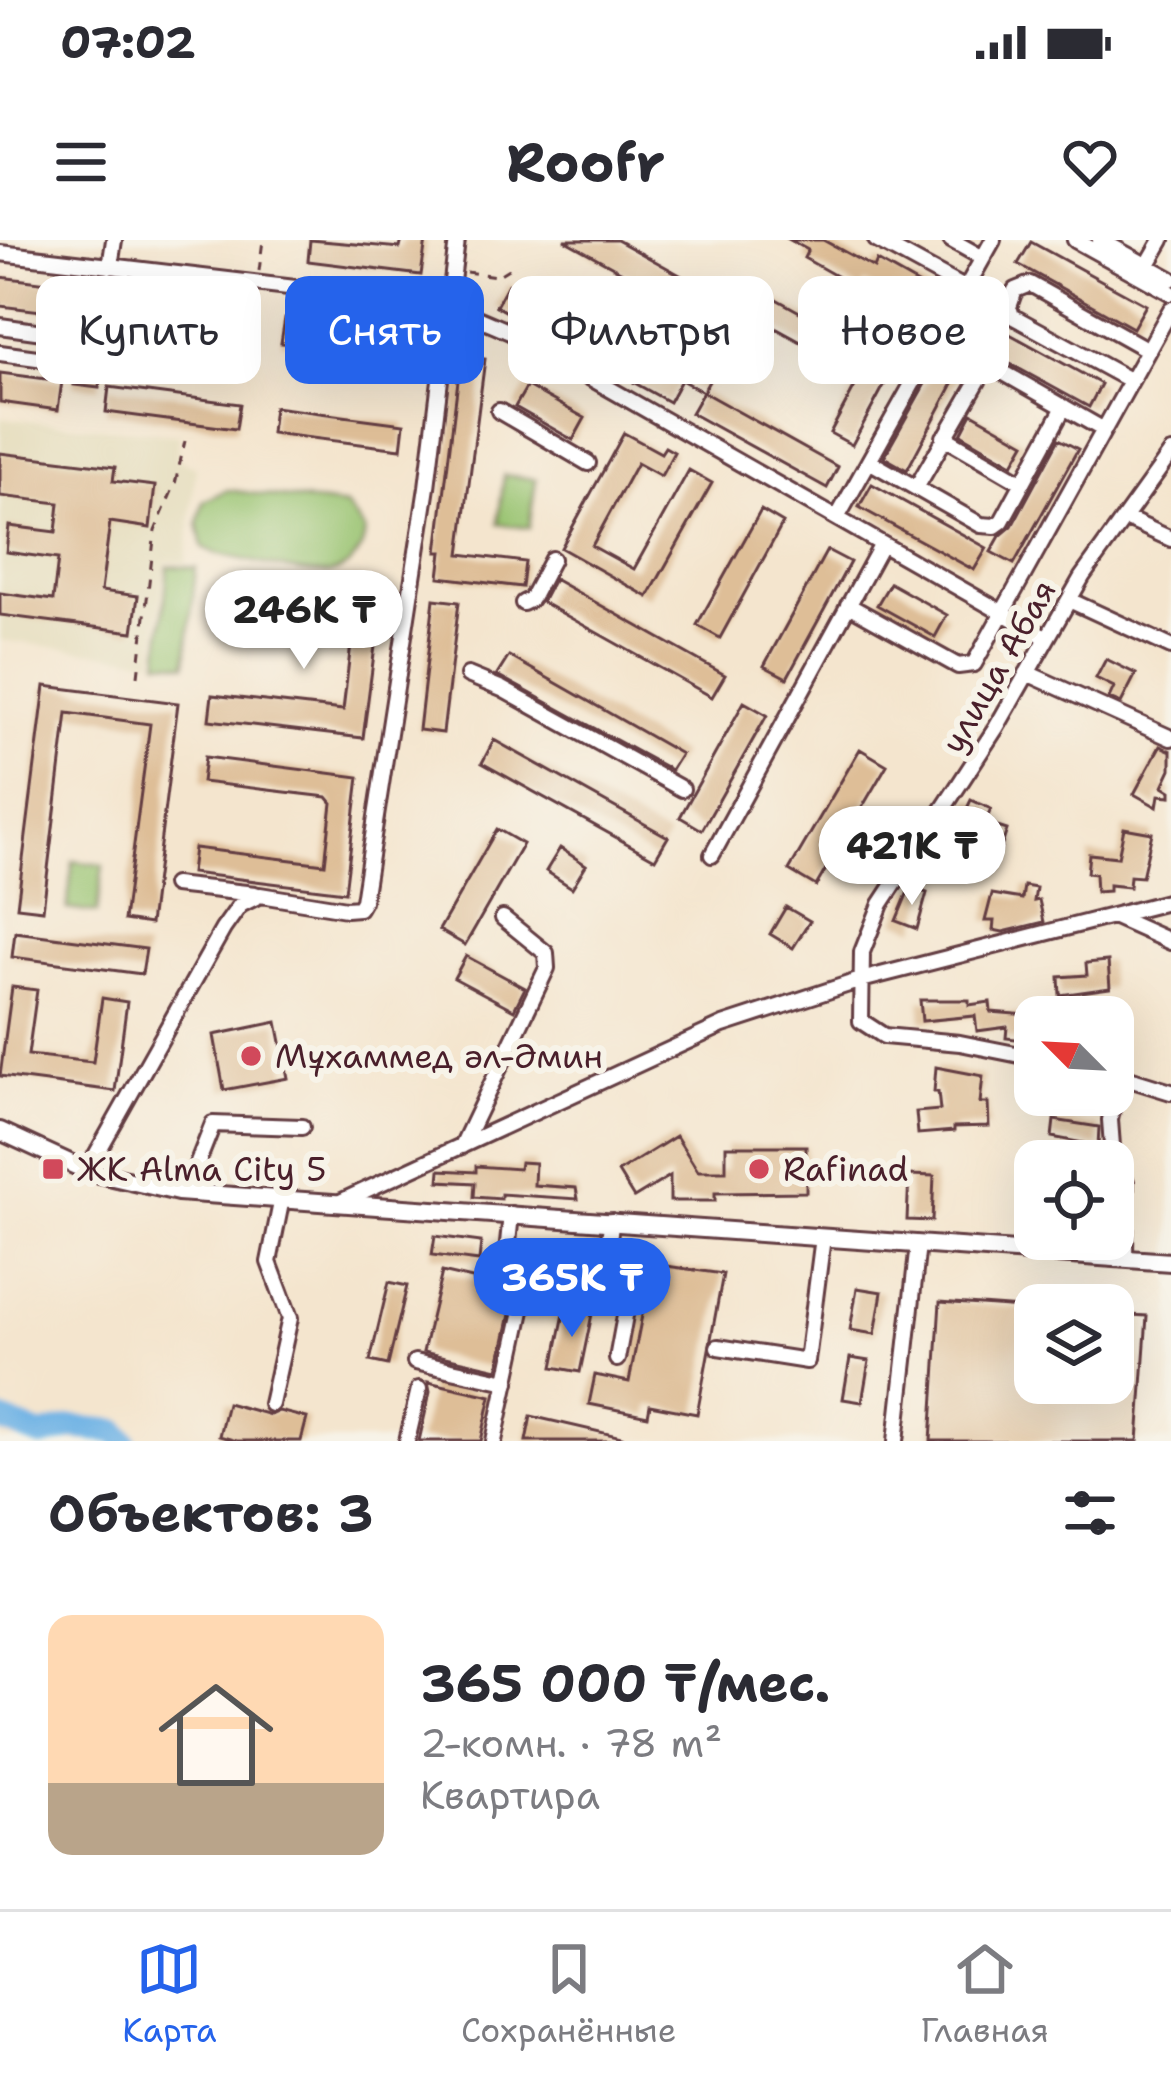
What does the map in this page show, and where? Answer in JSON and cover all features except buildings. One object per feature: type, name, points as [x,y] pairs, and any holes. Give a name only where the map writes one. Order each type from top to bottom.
[{"type":"main road","points":[[0,1131],[87,1171],[186,1192],[1014,1251]]},
{"type":"main road","points":[[1134,1260],[1171,1262]]},
{"type":"street","points":[[110,268],[114,240]]},
{"type":"street","points":[[453,276],[457,240]]},
{"type":"street","points":[[876,240],[941,276]]},
{"type":"street","points":[[951,240],[983,258]]},
{"type":"street","points":[[973,276],[993,240]]},
{"type":"street","points":[[1076,240],[1171,293]]},
{"type":"street","points":[[1100,240],[1171,279]]},
{"type":"street","points":[[1147,266],[1162,240]]},
{"type":"street","points":[[0,253],[179,276]]},
{"type":"street","points":[[1131,381],[1012,316],[1009,307],[1016,290],[1030,284],[1148,350]]},
{"type":"street","points":[[848,605],[964,668],[974,664],[1171,309]]},
{"type":"street","points":[[484,321],[1047,638]]},
{"type":"street","points":[[0,326],[57,334],[59,341],[52,360],[0,353]]},
{"type":"street","points":[[916,488],[985,369],[997,369],[1104,430]]},
{"type":"street","points":[[174,885],[346,909],[359,908],[363,901],[439,384]]},
{"type":"street","points":[[837,518],[912,384]]},
{"type":"street","points":[[869,461],[989,527],[1002,521],[1064,407]]},
{"type":"street","points":[[499,411],[588,463]]},
{"type":"street","points":[[944,437],[1023,483]]},
{"type":"street","name":"улица Абая","points":[[861,980],[862,952],[881,904],[1069,600],[1171,453]]},
{"type":"street","points":[[1124,518],[1171,539]]},
{"type":"street","points":[[712,855],[882,544]]},
{"type":"street","points":[[523,603],[531,599],[552,560]]},
{"type":"street","points":[[1069,600],[1171,647]]},
{"type":"street","points":[[1028,673],[1171,738]]},
{"type":"street","points":[[468,675],[682,789]]},
{"type":"street","points":[[87,1171],[224,928],[240,905],[260,895]]},
{"type":"street","points":[[342,1201],[723,1025],[861,980],[1171,902]]},
{"type":"street","points":[[1113,916],[1171,942]]},
{"type":"street","points":[[462,1145],[548,968],[546,953],[503,918]]},
{"type":"street","points":[[861,980],[861,1021],[884,1036],[1014,1054]]},
{"type":"street","points":[[1134,1081],[1171,1092]]},
{"type":"street","points":[[186,1192],[214,1124],[302,1127]]},
{"type":"street","points":[[271,1404],[290,1318],[269,1262],[282,1198]]},
{"type":"street","points":[[494,1441],[526,1292],[505,1273],[511,1214]]},
{"type":"street","points":[[612,1221],[600,1290],[628,1294],[616,1359]]},
{"type":"street","points":[[718,1346],[807,1361],[824,1237]]},
{"type":"street","points":[[896,1441],[918,1244]]},
{"type":"street","points":[[415,1362],[507,1382]]},
{"type":"street","points":[[407,1441],[419,1388]]},
{"type":"path","points":[[258,276],[263,240]]},
{"type":"path","points":[[454,270],[497,276],[515,266]]},
{"type":"path","points":[[138,676],[154,531],[175,484],[185,441]]},
{"type":"shaded area","points":[[0,418],[179,435],[177,459],[196,467],[186,563],[165,561],[154,660],[0,640]]},
{"type":"green space","points":[[504,475],[536,479],[529,528],[498,524]]},
{"type":"green space","points":[[228,490],[346,506],[365,530],[360,551],[345,567],[331,573],[292,570],[215,553],[203,547],[198,523],[204,501]]},
{"type":"green space","points":[[168,566],[196,568],[186,664],[159,661]]},
{"type":"green space","points":[[73,861],[103,865],[97,913],[67,909]]},
{"type":"waterway","points":[[0,1420],[42,1436],[73,1427],[116,1431],[125,1441]]},
{"type":"place","name":"Мұхаммед әл-Әмин","points":[[251,1056]]},
{"type":"place","name":"ЖК Alma City 5","points":[[53,1169]]},
{"type":"place","name":"Rafinad","points":[[759,1169]]}]
